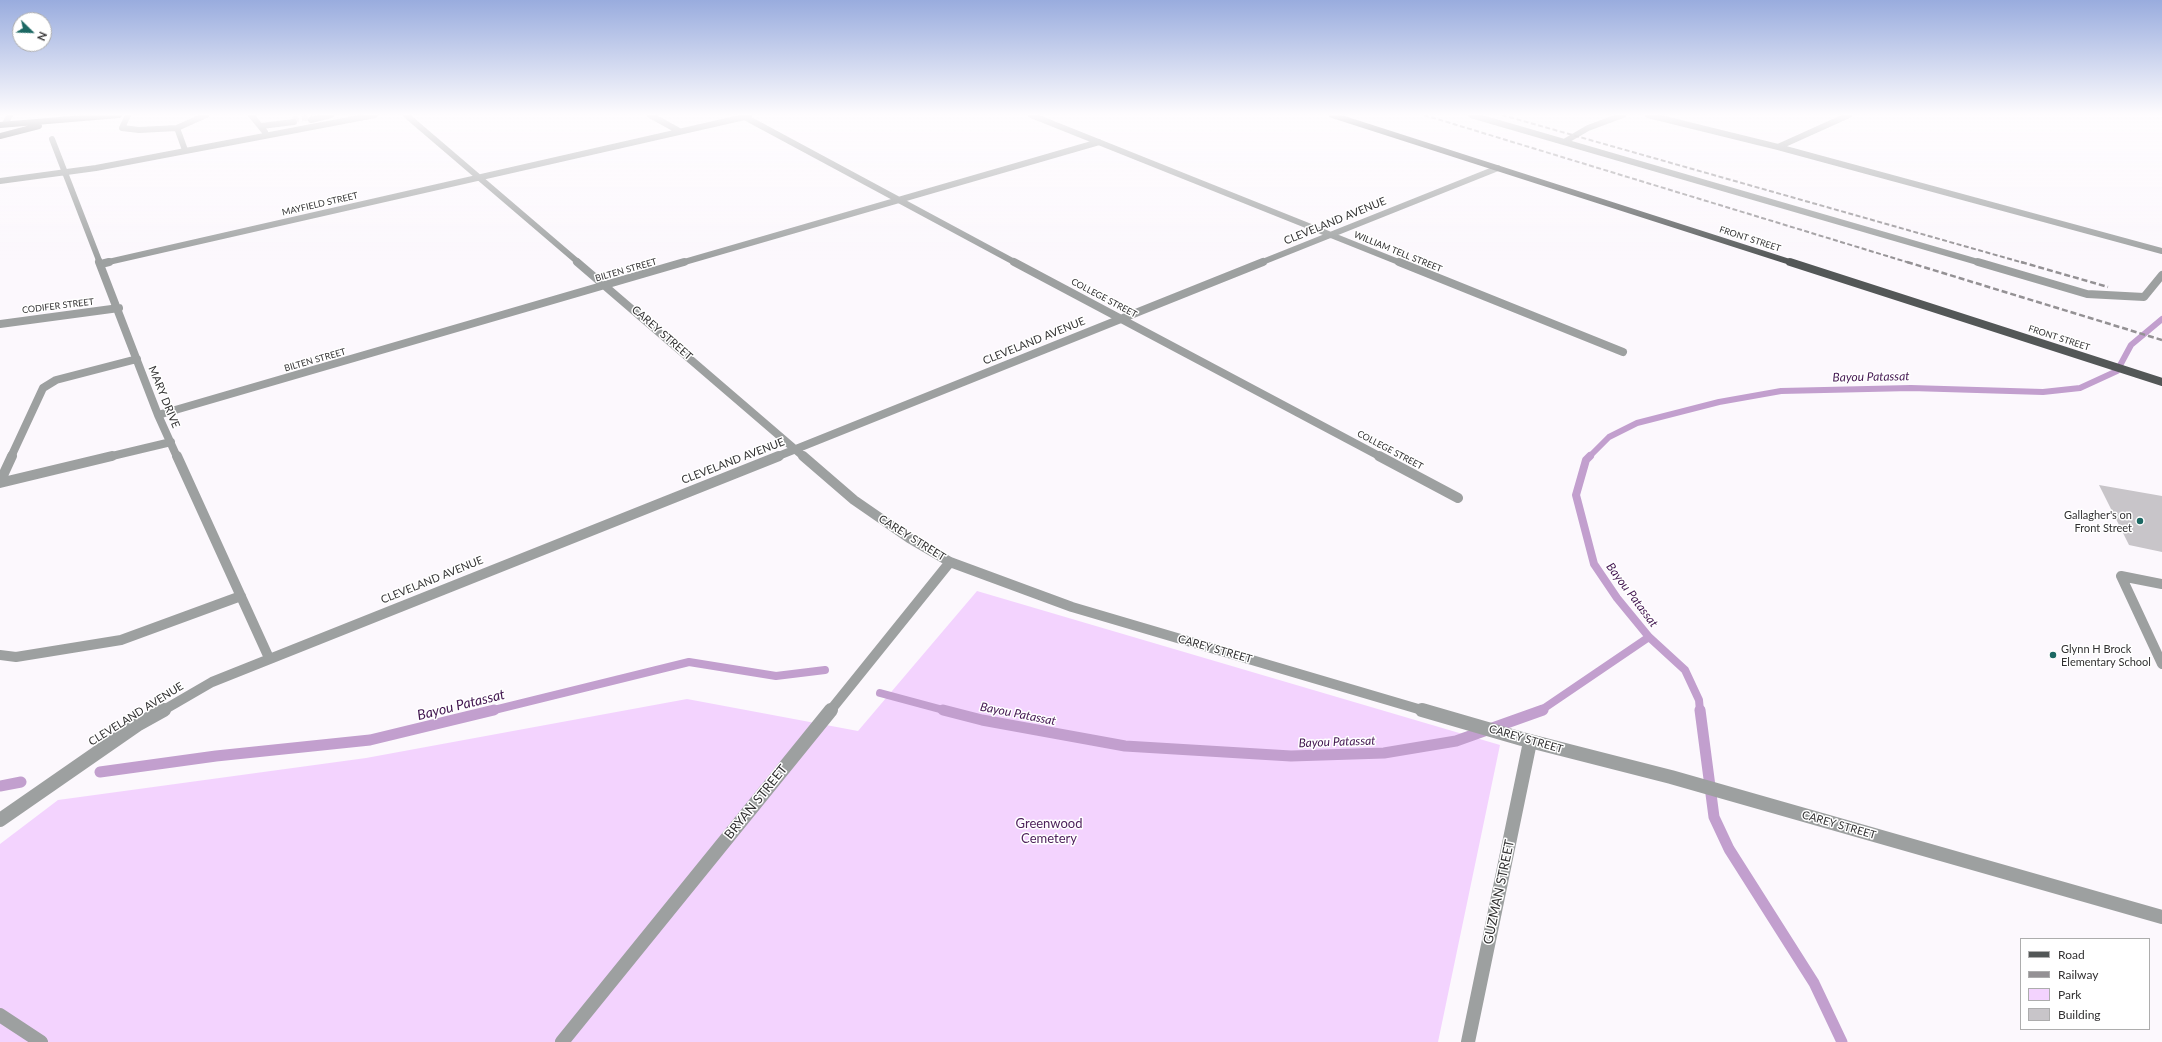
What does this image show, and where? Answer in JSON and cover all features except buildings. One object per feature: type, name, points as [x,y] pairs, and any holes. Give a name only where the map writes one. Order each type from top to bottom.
[{"type":"main road","name":"FRONT STREET","points":[[1484,164],[2162,382]]},
{"type":"street","name":"MARY DRIVE","points":[[61,164],[119,308],[158,415],[269,658]]},
{"type":"street","points":[[0,180],[64,172],[110,164]]},
{"type":"street","name":"CAREY STREET","points":[[463,164],[854,500],[909,538],[950,562],[1072,607],[1526,740],[1671,777],[2162,917]]},
{"type":"street","name":"MAYFIELD STREET","points":[[101,264],[537,164]]},
{"type":"street","name":"COLLEGE STREET","points":[[832,164],[897,200],[1458,498]]},
{"type":"street","name":"BILTEN STREET","points":[[158,415],[1024,164]]},
{"type":"street","name":"WILLIAM TELL STREET","points":[[1153,164],[1624,352]]},
{"type":"street","points":[[1640,164],[2087,294],[2144,297],[2162,275]]},
{"type":"street","points":[[1839,164],[2162,251]]},
{"type":"street","name":"CLEVELAND AVENUE","points":[[0,820],[137,725],[212,682],[1498,168]]},
{"type":"street","name":"CODIFER STREET","points":[[0,324],[119,308]]},
{"type":"street","points":[[0,483],[43,388],[56,380],[137,358]]},
{"type":"street","points":[[0,483],[171,442]]},
{"type":"street","name":"BRYAN STREET","points":[[562,1042],[950,562]]},
{"type":"street","points":[[2162,584],[2121,576],[2162,664]]},
{"type":"street","points":[[0,655],[16,657],[121,640],[241,596]]},
{"type":"street","name":"GUZMAN STREET","points":[[1468,1042],[1526,740]]},
{"type":"street","points":[[0,1015],[41,1042]]},
{"type":"green space","name":"Greenwood Cemetery","points":[[977,591],[1500,745],[1438,1042],[0,1042],[0,844],[58,800],[366,758],[687,699],[858,731]]},
{"type":"waterway","name":"Bayou Patassat","points":[[1649,637],[1617,598],[1594,564],[1576,495],[1586,460],[1609,437],[1637,423],[1719,402],[1781,391],[1911,388],[2043,392],[2080,388],[2117,371],[2131,345],[2162,319]]},
{"type":"waterway","name":"Bayou Patassat","points":[[1540,711],[1649,637]]},
{"type":"waterway","points":[[1649,637],[1685,670],[1699,700],[1700,711]]},
{"type":"waterway","name":"Bayou Patassat","points":[[490,711],[689,662],[776,676],[825,670]]},
{"type":"waterway","name":"Bayou Patassat","points":[[880,693],[947,711]]},
{"type":"waterway","name":"Bayou Patassat","points":[[100,772],[216,756],[370,740],[494,710]]},
{"type":"waterway","name":"Bayou Patassat","points":[[943,710],[982,720],[1125,746],[1291,756],[1384,753],[1456,741],[1543,710]]},
{"type":"waterway","points":[[1700,710],[1714,817],[1729,849],[1814,983],[1842,1042]]},
{"type":"waterway","name":"Bayou Patassat","points":[[0,786],[21,782]]},
{"type":"railway","points":[[1584,164],[1910,263]]},
{"type":"railway","points":[[1674,164],[2024,263]]},
{"type":"railway","points":[[1907,262],[2162,340]]},
{"type":"railway","points":[[2021,262],[2108,287]]},
{"type":"place","name":"Gallagher's on Front Street","points":[[2140,521]]},
{"type":"place","name":"Glynn H Brock Elementary School","points":[[2053,655]]}]
